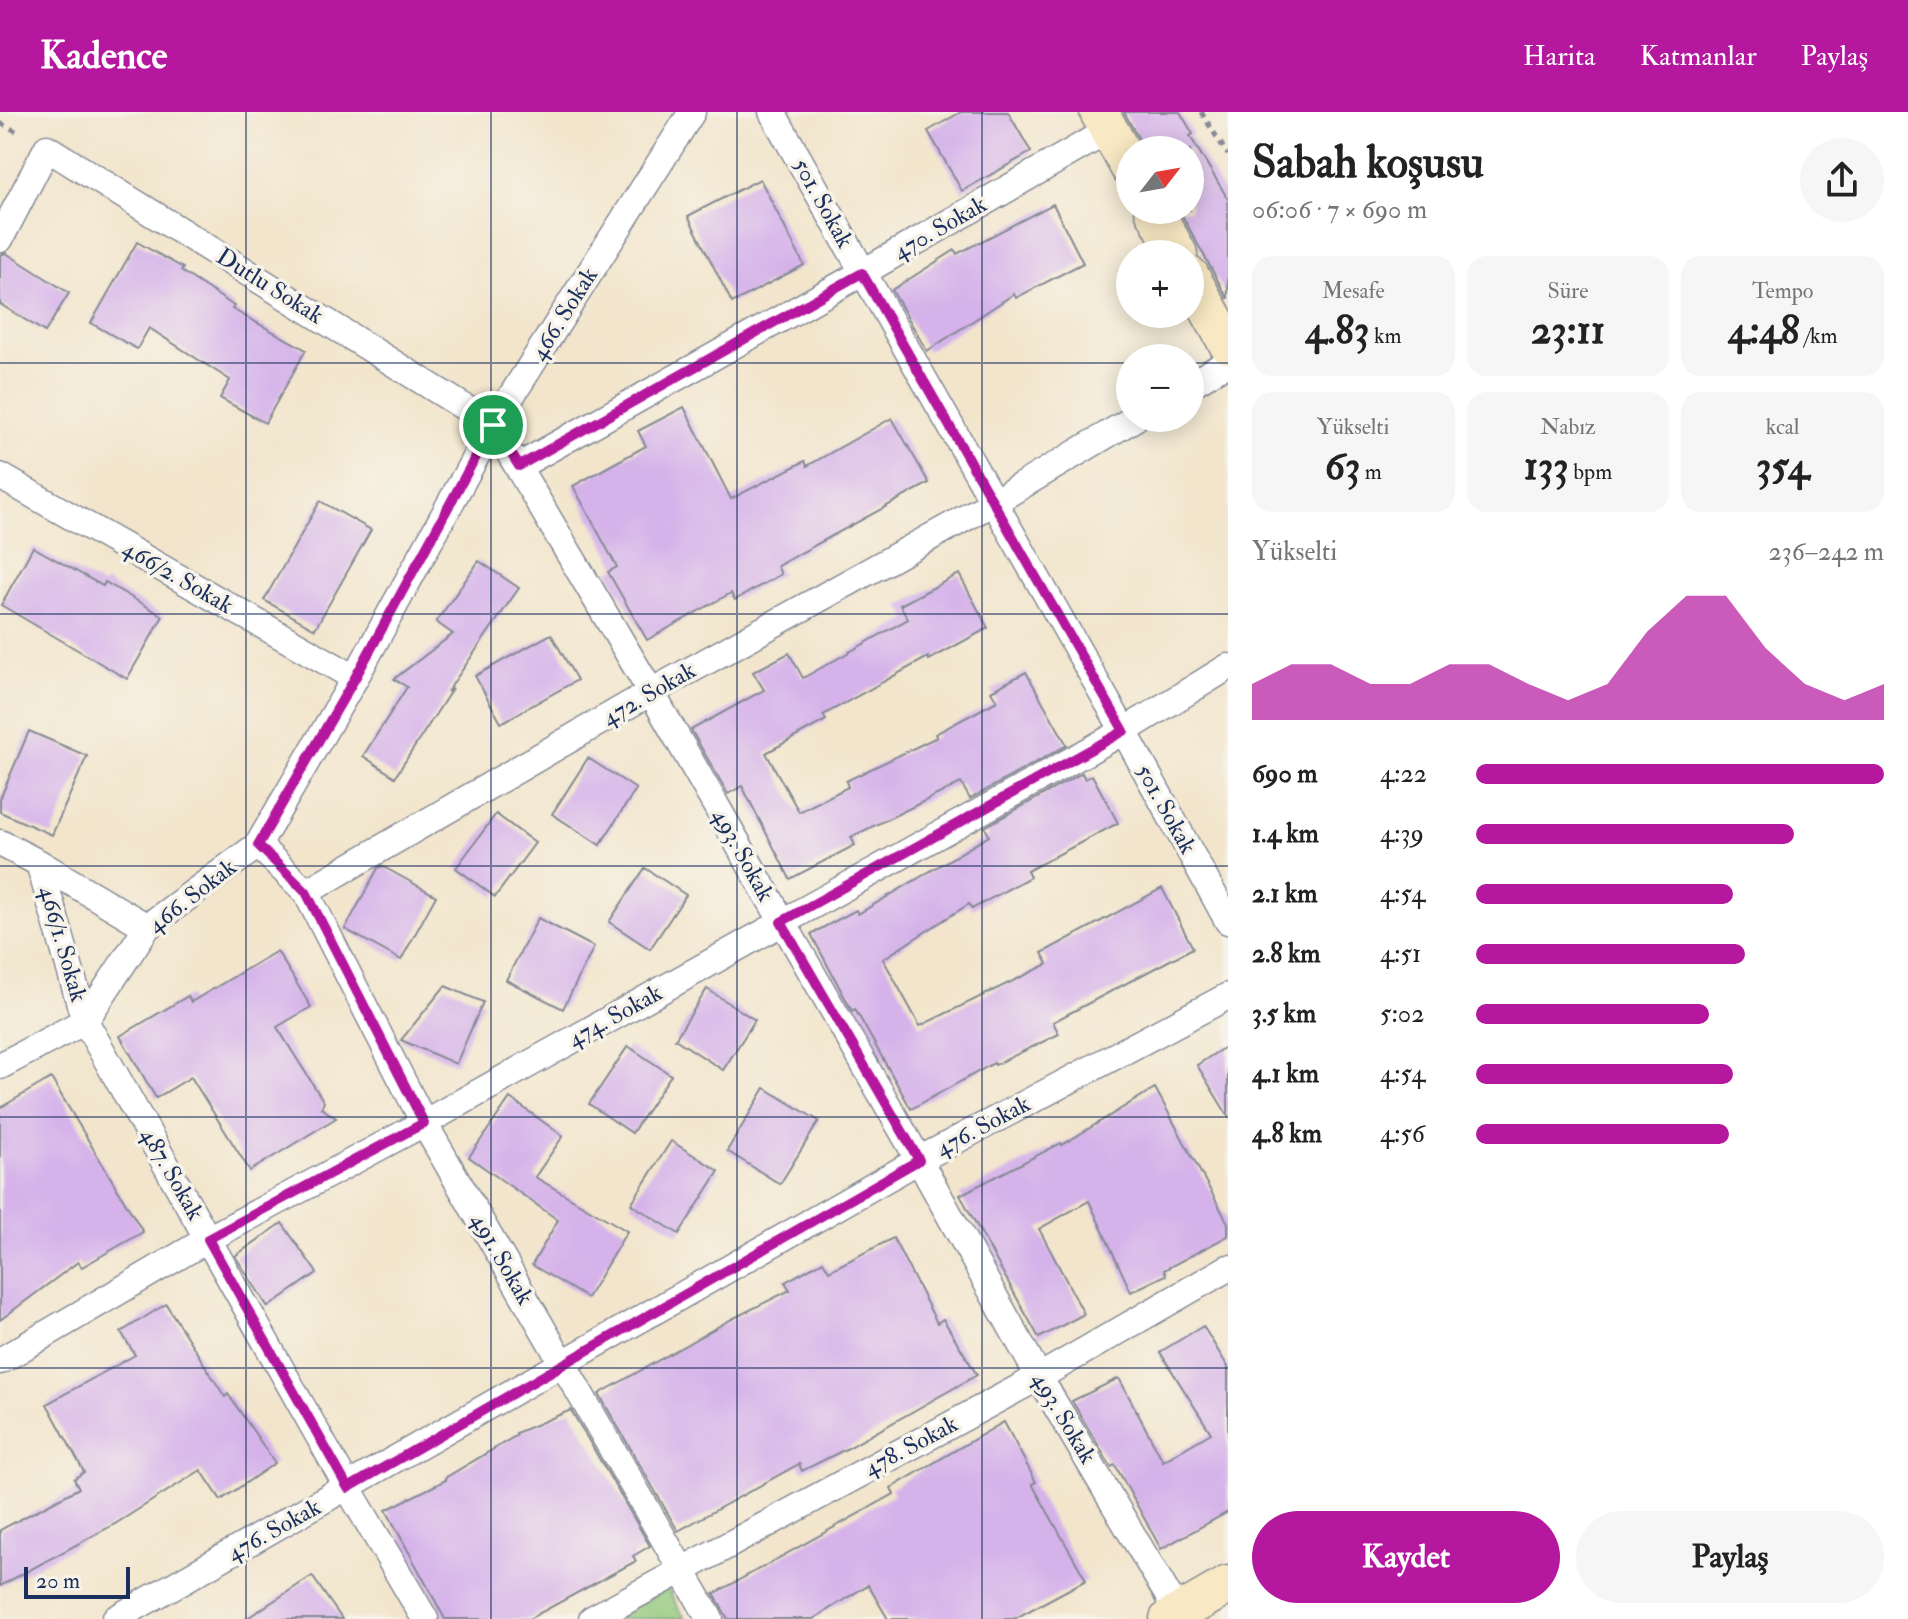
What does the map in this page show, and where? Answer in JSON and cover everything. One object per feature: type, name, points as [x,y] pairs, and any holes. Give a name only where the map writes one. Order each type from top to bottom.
[{"type":"street","name":"466. Sokak","points":[[0,1066],[85,1021],[147,927],[258,845],[355,678],[493,425],[692,112]]},
{"type":"street","name":"501. Sokak","points":[[772,112],[1124,731],[1228,921]]},
{"type":"street","name":"470. Sokak","points":[[519,466],[862,273],[1104,121]]},
{"type":"street","points":[[1104,121],[1116,143]]},
{"type":"street","name":"Dutlu Sokak","points":[[0,239],[47,148],[493,425]]},
{"type":"street","points":[[1204,301],[1228,344]]},
{"type":"street","points":[[1204,377],[1228,362]]},
{"type":"street","name":"493. Sokak","points":[[493,425],[651,692],[1177,1617]]},
{"type":"street","name":"472. Sokak","points":[[306,892],[651,692],[994,502],[1116,429]]},
{"type":"street","name":"466/2. Sokak","points":[[0,476],[355,678]]},
{"type":"street","name":"474. Sokak","points":[[0,1361],[208,1239],[424,1123],[1124,731],[1228,667]]},
{"type":"street","name":"466/1. Sokak","points":[[0,843],[39,863],[85,1021]]},
{"type":"street","name":"491. Sokak","points":[[258,845],[306,892],[424,1123],[710,1619]]},
{"type":"street","points":[[39,863],[147,927]]},
{"type":"street","name":"476. Sokak","points":[[115,1619],[919,1160],[1228,996]]},
{"type":"street","name":"487. Sokak","points":[[85,1021],[425,1619]]},
{"type":"street","name":"478. Sokak","points":[[592,1619],[1039,1377],[1228,1268]]},
{"type":"street","points":[[1177,1617],[1228,1585]]},
{"type":"path","points":[[1201,112],[1228,155]]},
{"type":"green space","points":[[667,1588],[685,1619],[612,1619]]},
{"type":"building","points":[[961,112],[1008,112],[1031,152],[962,191],[928,131]]},
{"type":"building","points":[[1124,112],[1180,112],[1193,134],[1190,136],[1137,136]]},
{"type":"building","points":[[1204,159],[1228,199],[1228,299],[1204,255],[1204,240],[1196,240],[1187,224],[1204,224]]},
{"type":"building","points":[[760,179],[804,265],[732,303],[688,216]]},
{"type":"building","points":[[1053,204],[1083,263],[1016,298],[1014,294],[927,351],[892,290],[955,250],[957,254]]},
{"type":"building","points":[[137,242],[183,268],[181,271],[234,306],[232,309],[306,350],[265,423],[220,398],[230,380],[149,328],[137,349],[91,323]]},
{"type":"building","points":[[6,253],[69,293],[45,332],[0,304],[0,255]]},
{"type":"building","points":[[684,407],[731,499],[805,461],[807,466],[892,418],[929,483],[777,566],[781,574],[735,600],[731,593],[647,640],[608,572],[617,567],[573,486],[646,446],[638,431]]},
{"type":"building","points":[[320,501],[371,530],[315,629],[264,600]]},
{"type":"building","points":[[33,547],[103,586],[105,582],[163,616],[127,679],[1,605]]},
{"type":"building","points":[[479,561],[519,588],[447,692],[452,689],[395,777],[363,756],[407,687],[394,679],[453,634],[436,622]]},
{"type":"building","points":[[959,574],[988,628],[823,715],[826,720],[766,753],[799,812],[848,787],[846,781],[937,737],[935,734],[997,701],[991,691],[1026,672],[1067,745],[970,799],[961,783],[851,837],[855,845],[790,879],[742,786],[728,794],[691,730],[764,690],[753,672],[789,653],[803,678],[908,619],[900,605]]},
{"type":"building","points":[[551,634],[577,680],[501,723],[475,676]]},
{"type":"building","points":[[29,731],[87,756],[52,835],[0,812],[0,799]]},
{"type":"building","points":[[588,758],[636,789],[600,845],[552,814]]},
{"type":"building","points":[[1082,773],[1085,779],[1092,775],[1118,823],[1027,871],[1030,877],[972,909],[969,904],[883,959],[920,1026],[1048,964],[1042,953],[1162,888],[1193,948],[1053,1022],[1059,1034],[994,1063],[911,1109],[855,1009],[852,1011],[811,934],[856,910],[858,914],[989,836],[985,827]]},
{"type":"building","points":[[496,814],[535,843],[495,897],[456,868]]},
{"type":"building","points":[[382,866],[436,896],[401,960],[345,929],[378,868]]},
{"type":"building","points":[[645,868],[686,895],[650,949],[609,922]]},
{"type":"building","points":[[538,918],[594,947],[563,1009],[506,980]]},
{"type":"building","points":[[277,951],[311,1007],[277,1027],[324,1102],[321,1108],[336,1118],[250,1171],[191,1077],[156,1098],[120,1036],[188,996],[191,1002]]},
{"type":"building","points":[[445,986],[483,1002],[456,1064],[401,1040]]},
{"type":"building","points":[[707,989],[755,1020],[723,1070],[675,1039]]},
{"type":"building","points":[[1228,1045],[1228,1116],[1197,1065]]},
{"type":"building","points":[[628,1046],[671,1075],[632,1133],[589,1104]]},
{"type":"building","points":[[51,1078],[143,1232],[82,1267],[78,1262],[0,1320],[0,1108]]},
{"type":"building","points":[[765,1088],[819,1121],[780,1184],[727,1151]]},
{"type":"building","points":[[1155,1088],[1228,1223],[1228,1236],[1164,1270],[1166,1275],[1131,1292],[1089,1201],[1039,1229],[1084,1314],[1039,1338],[960,1195],[1062,1145]]},
{"type":"building","points":[[510,1098],[563,1136],[535,1177],[627,1231],[587,1298],[532,1265],[558,1220],[469,1157]]},
{"type":"building","points":[[671,1141],[719,1171],[679,1234],[631,1204]]},
{"type":"building","points":[[282,1223],[317,1273],[268,1307],[235,1256]]},
{"type":"building","points":[[893,1238],[937,1323],[943,1319],[977,1375],[848,1448],[802,1471],[799,1464],[678,1531],[599,1394],[790,1290],[785,1282],[823,1261],[829,1271]]},
{"type":"building","points":[[166,1304],[225,1397],[228,1394],[275,1463],[221,1500],[201,1470],[115,1524],[0,1586],[0,1530],[79,1488],[74,1479],[84,1472],[47,1404],[135,1355],[121,1332]]},
{"type":"building","points":[[1203,1326],[1228,1367],[1228,1512],[1161,1549],[1115,1465],[1111,1467],[1072,1401],[1119,1378],[1163,1461],[1211,1433],[1160,1352]]},
{"type":"building","points":[[571,1410],[650,1546],[633,1556],[636,1561],[529,1619],[445,1619],[386,1510],[446,1480],[516,1433]]},
{"type":"building","points":[[1004,1422],[1036,1482],[1032,1484],[1086,1580],[1014,1619],[888,1619],[868,1585],[813,1619],[728,1619],[714,1594],[894,1494],[891,1488]]},
{"type":"building","points":[[312,1576],[342,1619],[246,1619]]},
{"type":"route","points":[[862,273],[1124,731],[781,922],[919,1160],[348,1488],[208,1239],[424,1123],[306,892],[258,845],[355,678],[493,425],[519,466],[862,273]]}]
